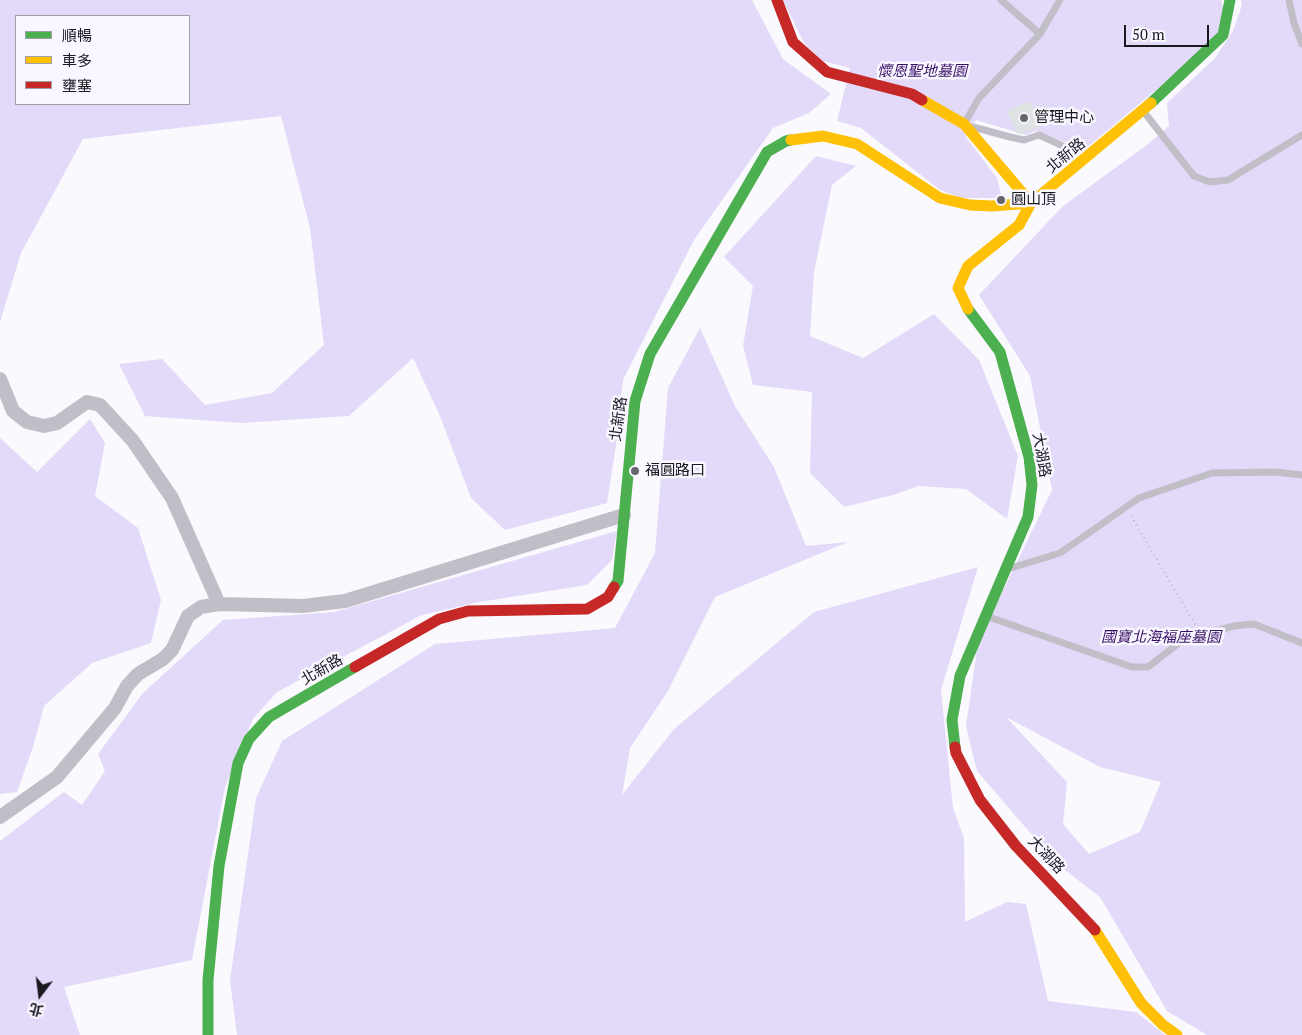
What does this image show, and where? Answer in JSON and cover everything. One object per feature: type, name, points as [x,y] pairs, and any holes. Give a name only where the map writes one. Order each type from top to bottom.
[{"type":"main road","points":[[776,0],[793,42],[827,72],[912,94],[964,124],[1031,203]]},
{"type":"main road","name":"北新路","points":[[208,1035],[208,980],[219,866],[238,763],[249,739],[269,717],[439,619],[468,611],[587,609],[608,597],[618,581],[635,401],[650,354],[767,152],[786,141],[823,136],[858,144],[940,198],[970,205],[992,206],[1031,203],[1143,110],[1223,35],[1230,0]]},
{"type":"main road","name":"大湖路","points":[[1031,203],[1019,226],[968,266],[958,288],[966,307],[1000,352],[1029,457],[1032,485],[1028,517],[960,676],[952,720],[956,753],[980,800],[1016,846],[1094,928],[1141,1003],[1163,1025],[1177,1035]]},
{"type":"street","points":[[0,379],[13,411],[27,422],[44,426],[56,423],[86,402],[100,405],[133,441],[172,498],[219,604]]},
{"type":"street","points":[[0,817],[57,778],[115,708],[132,680],[138,674],[163,660],[172,650],[188,616],[201,607],[219,604],[303,606],[345,601],[624,515]]},
{"type":"lane","points":[[1001,0],[1040,34]]},
{"type":"lane","points":[[1060,0],[1040,34],[979,98],[964,124],[1017,139],[1024,140],[1039,135],[1072,150]]},
{"type":"lane","points":[[1289,0],[1294,23],[1302,44]]},
{"type":"lane","points":[[1143,110],[1194,176],[1210,182],[1228,180],[1302,136]]},
{"type":"lane","points":[[1006,570],[1060,553],[1139,498],[1212,473],[1275,472],[1302,476]]},
{"type":"lane","points":[[986,615],[1132,667],[1148,667],[1184,639],[1234,626],[1254,624],[1302,643]]},
{"type":"path","points":[[1126,507],[1201,635]]},
{"type":"green space","points":[[0,0],[752,0],[783,59],[831,94],[809,113],[773,128],[694,240],[623,380],[607,503],[505,530],[471,498],[440,416],[413,358],[349,416],[241,423],[145,416],[119,364],[162,359],[205,405],[272,393],[324,345],[310,228],[281,116],[83,139],[21,253],[0,322]]},
{"type":"green space","name":"懷恩聖地墓園","points":[[783,0],[1221,0],[1226,19],[1210,45],[1085,149],[1035,131],[1026,135],[976,120],[965,136],[997,178],[1002,198],[962,198],[940,190],[861,128],[837,121],[850,68],[823,61],[804,43]]},
{"type":"green space","name":"國寶北海福座墓園","points":[[1241,0],[1302,0],[1302,1035],[1207,1035],[1167,1011],[1100,897],[1057,864],[977,771],[966,726],[978,642],[1052,490],[1030,376],[979,295],[1063,206],[1148,144],[1169,126],[1167,103],[1215,58],[1233,31],[1242,5]],"holes":[[[1006,717],[1100,767],[1161,782],[1140,832],[1089,854],[1063,824],[1067,782]]]},
{"type":"green space","points":[[816,156],[856,166],[832,185],[814,272],[810,336],[863,358],[934,314],[979,360],[1018,456],[1007,519],[966,489],[919,486],[893,495],[844,507],[810,473],[812,392],[753,385],[743,346],[753,286],[724,257]]},
{"type":"green space","points":[[700,328],[735,406],[774,467],[806,546],[848,542],[715,597],[668,691],[630,748],[622,795],[674,729],[814,612],[978,567],[941,690],[953,808],[964,838],[965,922],[1007,902],[1026,904],[1048,1001],[1136,1012],[1165,1035],[237,1035],[230,980],[256,798],[282,741],[435,644],[615,628],[655,553],[668,388]]},
{"type":"green space","points":[[90,419],[105,443],[95,496],[138,528],[161,600],[151,643],[92,663],[44,706],[33,747],[17,792],[0,794],[0,438],[37,472]]},
{"type":"green space","points":[[617,531],[612,560],[587,585],[479,602],[422,615],[277,692],[253,719],[225,787],[192,960],[64,987],[80,1035],[0,1035],[0,841],[64,792],[82,805],[105,771],[98,754],[143,693],[223,620],[334,612]]},
{"type":"building","name":"管理中心","points":[[1030,101],[1041,126],[1021,134],[1016,133],[1007,111]]},
{"type":"traffic: fast","points":[[1151,103],[1223,35],[1230,0]]},
{"type":"traffic: fast","points":[[614,587],[618,581],[635,401],[650,354],[767,152],[791,140]]},
{"type":"traffic: fast","points":[[955,747],[952,720],[960,676],[1028,517],[1032,485],[1029,457],[1000,352],[968,309]]},
{"type":"traffic: fast","points":[[208,1035],[208,980],[219,866],[238,763],[249,739],[269,717],[355,667]]},
{"type":"traffic: slow","points":[[922,100],[964,124],[1031,203],[1019,225],[968,266],[958,288],[968,309]]},
{"type":"traffic: slow","points":[[791,140],[823,136],[857,144],[940,198],[970,205],[992,206],[1031,203],[1151,103]]},
{"type":"traffic: slow","points":[[1095,930],[1141,1003],[1163,1025],[1177,1035]]},
{"type":"traffic: jam","points":[[777,0],[793,42],[827,72],[912,94],[922,100]]},
{"type":"traffic: jam","points":[[355,667],[439,619],[468,611],[587,609],[608,597],[614,587]]},
{"type":"traffic: jam","points":[[955,747],[956,753],[980,800],[1016,846],[1095,930]]},
{"type":"place","name":"管理中心","points":[[1024,118]]},
{"type":"place","name":"圓山頂","points":[[1001,200]]},
{"type":"place","name":"福圓路口","points":[[635,471]]}]
